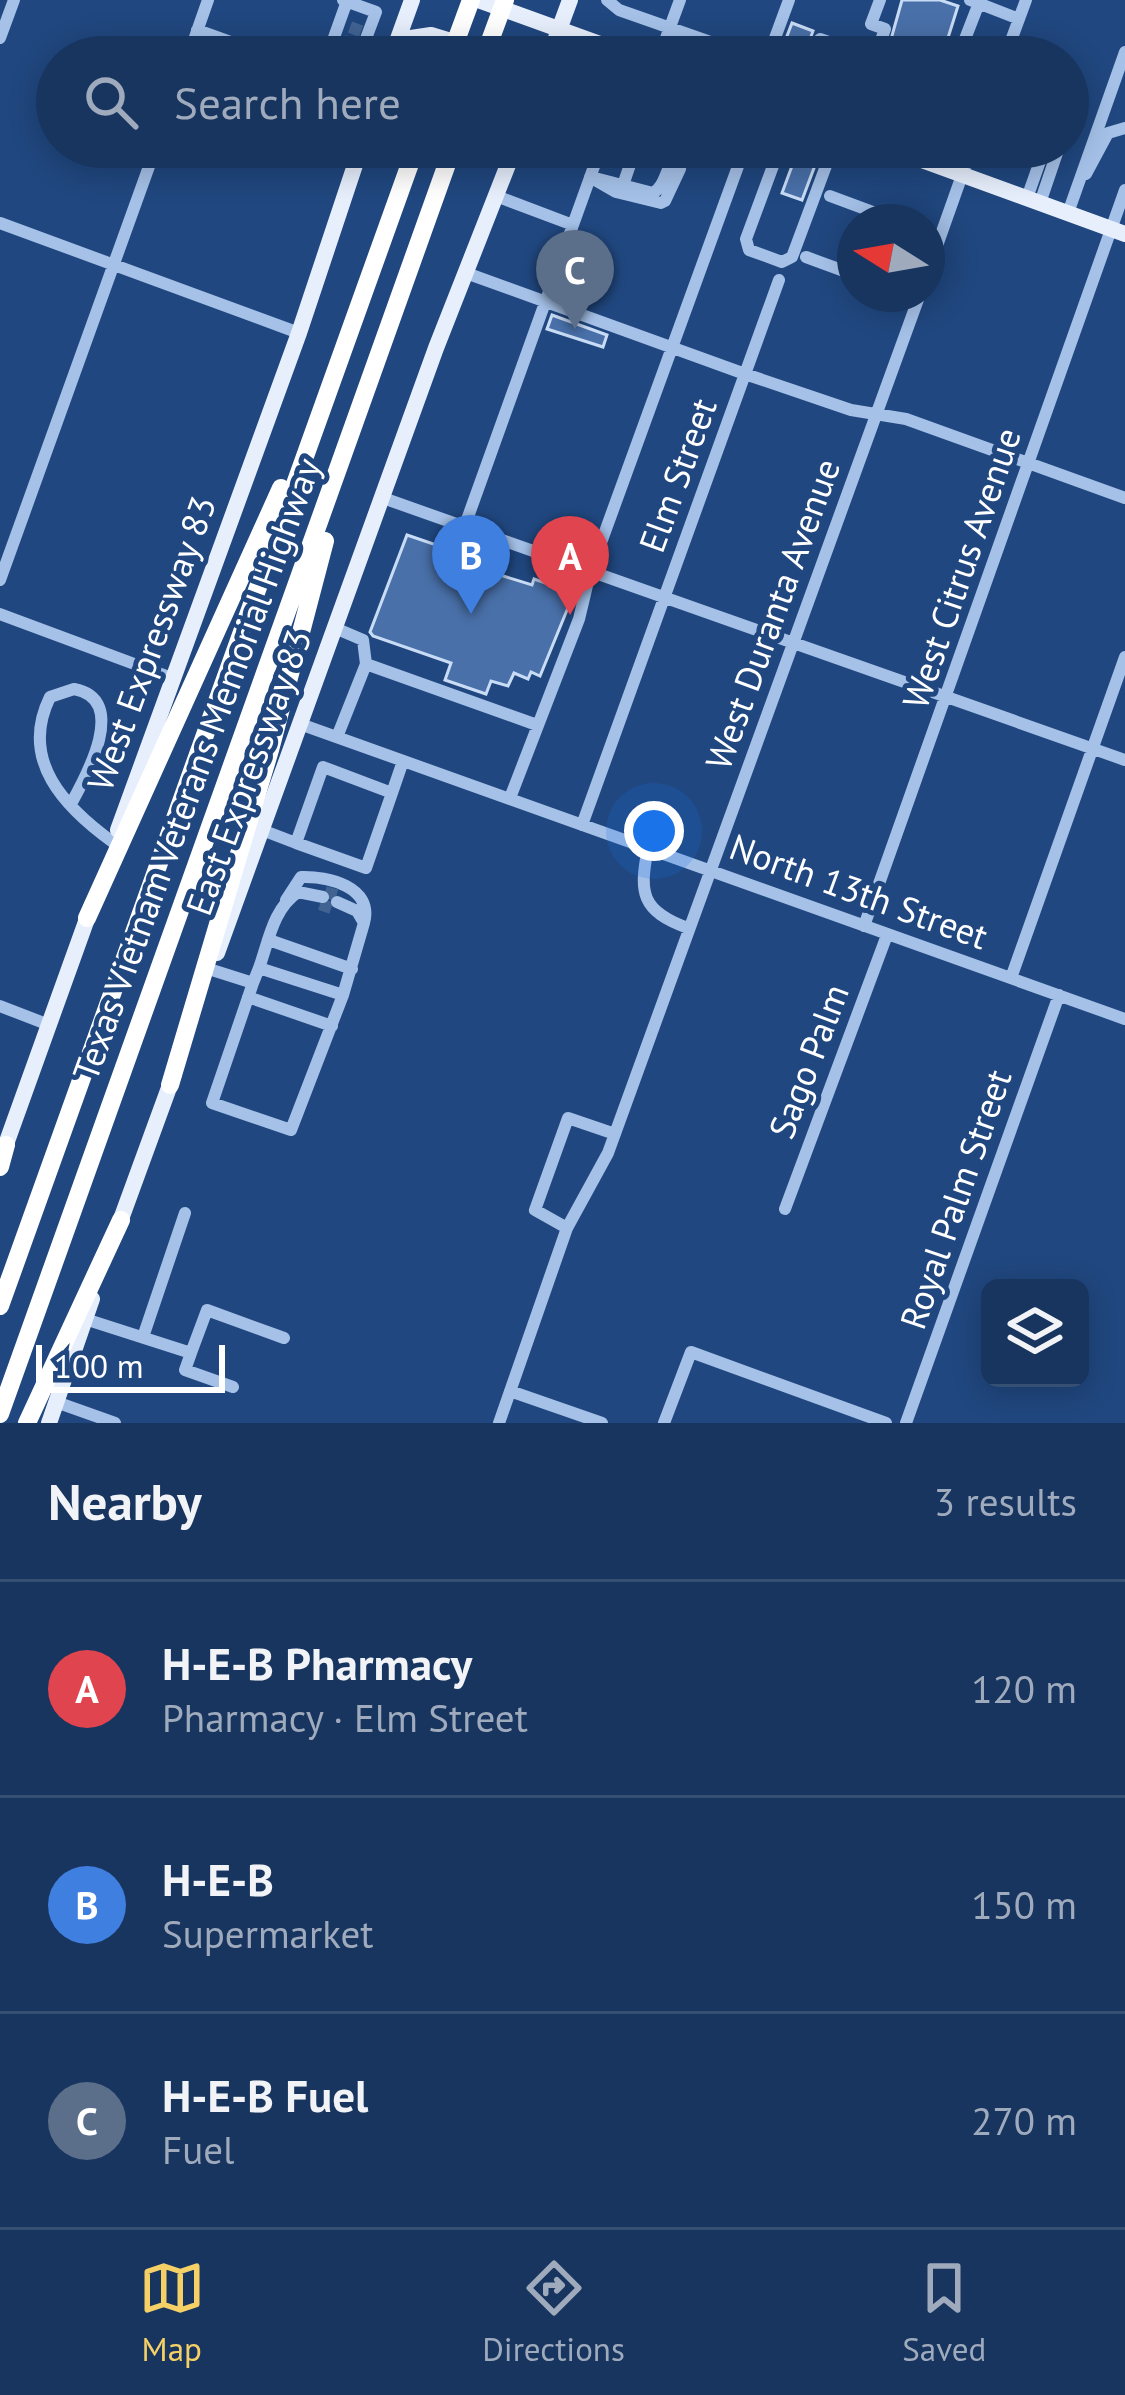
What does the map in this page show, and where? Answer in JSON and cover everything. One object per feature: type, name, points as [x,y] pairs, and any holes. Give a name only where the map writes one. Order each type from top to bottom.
[{"type":"highway","points":[[459,36],[474,0]]},
{"type":"highway","points":[[492,36],[505,0]]},
{"type":"highway","name":"Texas Vietnam Veterans Memorial Highway","points":[[0,1306],[146,910],[408,168]]},
{"type":"highway","name":"Texas Vietnam Veterans Memorial Highway","points":[[0,1414],[446,168]]},
{"type":"highway","points":[[87,918],[330,380]]},
{"type":"highway","points":[[170,1085],[270,750],[353,433]]},
{"type":"highway","points":[[27,1423],[121,1220]]},
{"type":"main road","points":[[400,36],[412,0]]},
{"type":"main road","points":[[474,0],[579,36]]},
{"type":"main road","points":[[557,36],[570,0]]},
{"type":"main road","name":"West Expressway 83","points":[[2,1158],[354,168]]},
{"type":"main road","name":"East Expressway 83","points":[[49,1423],[382,498],[506,168]]},
{"type":"main road","points":[[943,168],[1118,232]]},
{"type":"street","points":[[0,38],[14,0]]},
{"type":"street","points":[[195,36],[208,0]]},
{"type":"street","points":[[607,0],[619,10],[693,36]]},
{"type":"street","points":[[667,36],[680,0]]},
{"type":"street","points":[[776,36],[789,0]]},
{"type":"street","points":[[880,0],[871,23],[885,29],[882,36]]},
{"type":"street","points":[[1015,36],[1026,0]]},
{"type":"street","points":[[348,36],[345,1],[376,12],[354,36]]},
{"type":"street","points":[[964,36],[975,2],[1019,19]]},
{"type":"street","points":[[197,29],[216,36]]},
{"type":"street","points":[[1089,154],[1125,52]]},
{"type":"street","points":[[1102,116],[1125,128]]},
{"type":"street","points":[[1080,180],[1095,162],[1108,133],[1125,128]]},
{"type":"street","points":[[0,580],[148,168]]},
{"type":"street","points":[[464,528],[593,168]]},
{"type":"street","points":[[622,189],[629,168]]},
{"type":"street","points":[[590,177],[665,201],[680,168]]},
{"type":"street","points":[[510,799],[579,619],[590,574],[737,168]]},
{"type":"street","points":[[772,168],[746,239],[748,250],[782,262],[792,257],[825,168]]},
{"type":"street","points":[[945,210],[964,168]]},
{"type":"street","points":[[1033,201],[1040,168]]},
{"type":"street","points":[[1033,201],[1049,168]]},
{"type":"street","points":[[1068,213],[1084,168]]},
{"type":"street","name":"West Citrus Avenue","points":[[864,926],[1118,232],[1125,190]]},
{"type":"street","points":[[496,196],[573,225]]},
{"type":"street","points":[[830,196],[852,204]]},
{"type":"street","points":[[0,223],[299,333]]},
{"type":"street","points":[[806,257],[837,268]]},
{"type":"street","points":[[466,273],[851,410],[906,419],[1125,498]]},
{"type":"street","name":"Elm Street","points":[[582,825],[779,280]]},
{"type":"street","name":"West Duranta Avenue","points":[[499,1423],[567,1228],[615,1134],[878,414],[911,312]]},
{"type":"street","points":[[382,498],[1125,760]]},
{"type":"street","points":[[0,614],[172,678]]},
{"type":"street","points":[[335,628],[363,640],[366,664],[337,737]]},
{"type":"street","points":[[1010,978],[1125,657]]},
{"type":"street","points":[[366,664],[537,725]]},
{"type":"street","points":[[71,804],[96,753],[100,729],[96,700],[74,688],[50,697],[42,714],[38,741],[43,764],[71,804],[87,824],[114,843]]},
{"type":"street","name":"North 13th Street","points":[[300,724],[1125,1019]]},
{"type":"street","points":[[262,830],[365,868],[404,761]]},
{"type":"street","points":[[296,842],[323,767],[392,793]]},
{"type":"street","points":[[648,848],[642,876],[645,897],[659,915],[688,928]]},
{"type":"street","points":[[325,876],[359,897],[366,913],[360,917],[352,969],[292,1130],[212,1103],[268,940],[301,877],[325,876]]},
{"type":"street","points":[[286,900],[305,891],[331,897],[360,917]]},
{"type":"street","name":"Sago Palm","points":[[785,1209],[887,935]]},
{"type":"street","points":[[268,940],[352,969]]},
{"type":"street","points":[[259,968],[343,995]]},
{"type":"street","points":[[212,970],[332,1027]]},
{"type":"street","name":"Royal Palm Street","points":[[906,1423],[1059,995]]},
{"type":"street","points":[[0,1006],[49,1025]]},
{"type":"street","points":[[567,1228],[536,1210],[568,1118],[615,1134]]},
{"type":"street","points":[[143,1337],[185,1214]]},
{"type":"street","points":[[233,1387],[185,1370],[207,1310],[284,1338]]},
{"type":"street","points":[[86,1318],[191,1353]]},
{"type":"street","points":[[664,1423],[691,1352],[886,1423]]},
{"type":"street","points":[[511,1391],[602,1423]]},
{"type":"street","points":[[56,1402],[115,1423]]},
{"type":"building","points":[[902,0],[940,0],[958,6],[949,36],[892,36]]},
{"type":"building","points":[[792,23],[813,31],[811,36],[787,36]]},
{"type":"building","points":[[791,168],[814,168],[802,200],[782,193]]},
{"type":"building","points":[[552,315],[607,335],[603,347],[547,329]]},
{"type":"building","points":[[407,535],[445,548],[475,547],[489,556],[500,575],[532,585],[534,579],[574,593],[540,676],[531,672],[528,679],[514,673],[508,686],[491,681],[486,694],[445,680],[451,663],[373,636],[370,632]]},
{"type":"tunnel","points":[[350,27],[363,32]]},
{"type":"tunnel","points":[[325,892],[339,896]]},
{"type":"tunnel","points":[[320,904],[334,909]]},
{"type":"place","name":"H-E-B Fuel","points":[[575,329]]},
{"type":"place","name":"H-E-B","points":[[471,614]]},
{"type":"place","name":"H-E-B Pharmacy","points":[[570,615]]}]
